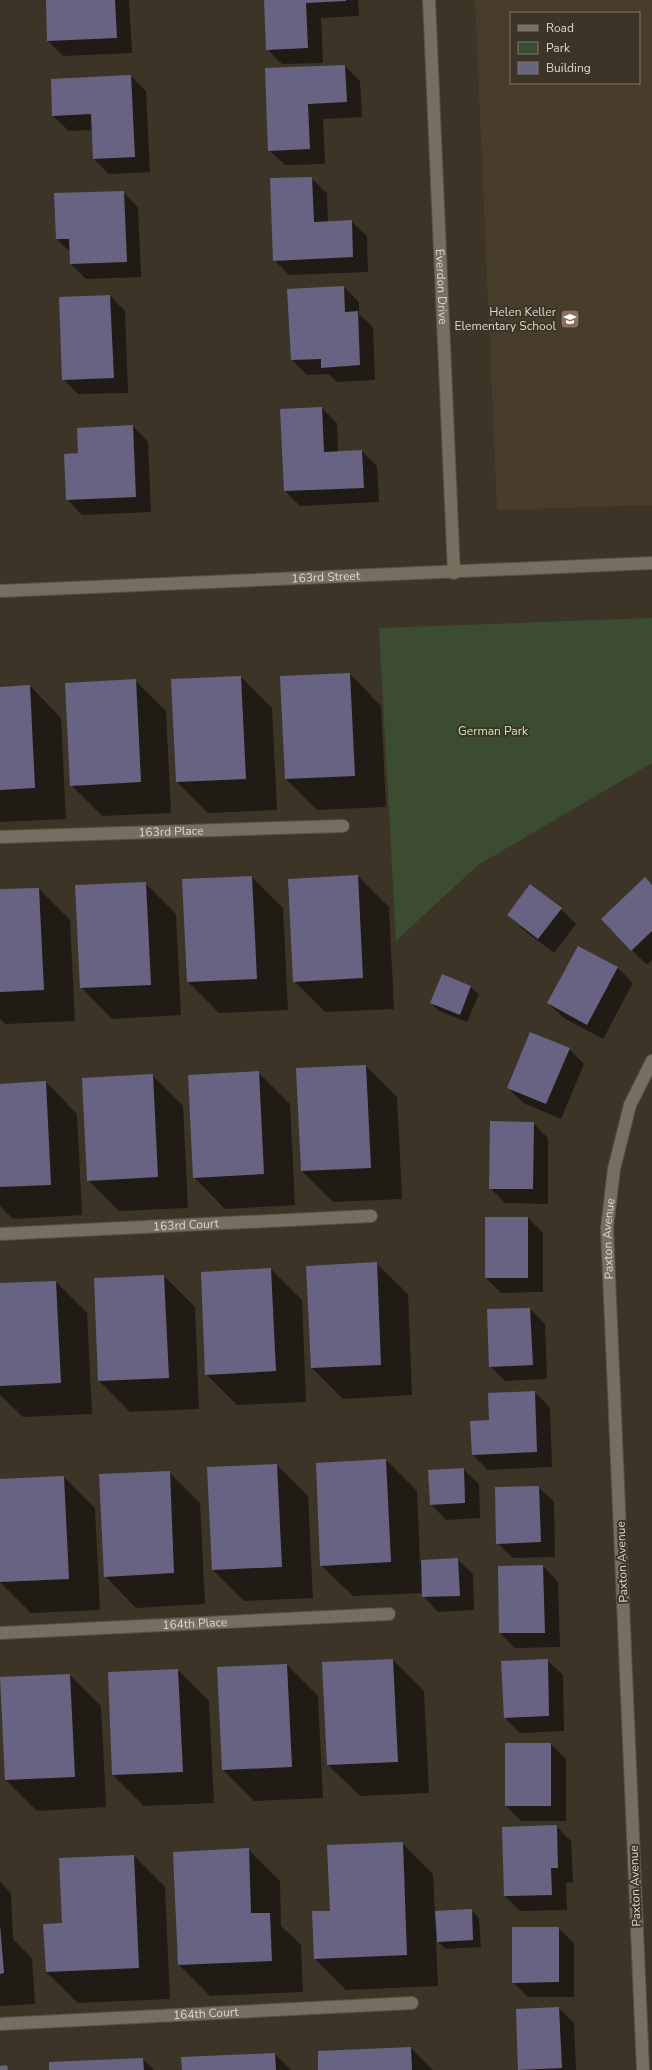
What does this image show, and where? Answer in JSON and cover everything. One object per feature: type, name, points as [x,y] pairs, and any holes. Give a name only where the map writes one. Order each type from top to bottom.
[{"type":"street","name":"Everdon Drive","points":[[429,0],[454,573]]},
{"type":"street","name":"163rd Street","points":[[0,591],[454,573],[652,563]]},
{"type":"street","name":"163rd Place","points":[[0,837],[343,826]]},
{"type":"street","name":"Paxton Avenue","points":[[643,2070],[607,1228],[614,1169],[630,1106],[652,1061]]},
{"type":"street","name":"163rd Court","points":[[0,1234],[371,1216]]},
{"type":"street","name":"164th Place","points":[[0,1633],[389,1614]]},
{"type":"street","name":"164th Court","points":[[0,2024],[412,2003]]},
{"type":"shaded area","name":"Helen Keller Elementary School","points":[[475,0],[652,0],[652,505],[497,510]]},
{"type":"green space","name":"German Park","points":[[652,618],[652,763],[478,865],[396,941],[379,628]]},
{"type":"building","points":[[46,0],[115,0],[117,38],[47,41]]},
{"type":"building","points":[[264,0],[346,1],[306,3],[308,48],[266,50]]},
{"type":"building","points":[[345,65],[347,102],[308,104],[310,149],[268,151],[265,68]]},
{"type":"building","points":[[131,75],[135,157],[93,159],[91,114],[52,116],[51,79]]},
{"type":"building","points":[[312,177],[314,222],[352,220],[353,257],[273,261],[270,178]]},
{"type":"building","points":[[124,191],[127,262],[70,264],[69,239],[56,239],[54,193]]},
{"type":"building","points":[[344,286],[345,312],[358,311],[360,365],[321,368],[321,359],[291,360],[287,289]]},
{"type":"building","points":[[110,295],[114,378],[62,380],[59,297]]},
{"type":"building","points":[[322,407],[324,452],[362,450],[364,488],[284,491],[280,409]]},
{"type":"building","points":[[133,425],[136,497],[66,500],[64,454],[78,453],[77,428]]},
{"type":"building","points":[[350,673],[355,776],[285,779],[280,676]]},
{"type":"building","points":[[241,676],[246,779],[176,782],[171,679]]},
{"type":"building","points":[[136,679],[141,782],[70,786],[65,683]]},
{"type":"building","points":[[30,685],[35,788],[0,790],[0,687]]},
{"type":"building","points":[[358,875],[363,978],[293,982],[288,879]]},
{"type":"building","points":[[252,876],[257,979],[187,982],[182,879]]},
{"type":"building","points":[[645,877],[652,885],[652,931],[631,951],[601,919]]},
{"type":"building","points":[[146,882],[151,985],[80,988],[75,885]]},
{"type":"building","points":[[530,884],[562,908],[538,939],[507,915]]},
{"type":"building","points":[[39,888],[44,990],[0,992],[0,889]]},
{"type":"building","points":[[578,946],[618,967],[587,1025],[547,1003]]},
{"type":"building","points":[[442,974],[471,986],[460,1015],[430,1003]]},
{"type":"building","points":[[530,1032],[570,1048],[546,1104],[507,1088]]},
{"type":"building","points":[[366,1065],[371,1168],[301,1171],[296,1068]]},
{"type":"building","points":[[259,1071],[264,1174],[193,1178],[188,1075]]},
{"type":"building","points":[[153,1074],[158,1177],[87,1181],[82,1078]]},
{"type":"building","points":[[46,1081],[51,1185],[0,1187],[0,1084]]},
{"type":"building","points":[[490,1121],[534,1122],[533,1189],[489,1189]]},
{"type":"building","points":[[485,1217],[528,1217],[528,1278],[485,1278]]},
{"type":"building","points":[[377,1262],[381,1365],[311,1368],[306,1266]]},
{"type":"building","points":[[271,1268],[276,1371],[205,1375],[201,1272]]},
{"type":"building","points":[[164,1275],[169,1378],[98,1381],[94,1278]]},
{"type":"building","points":[[56,1281],[61,1383],[0,1386],[0,1283]]},
{"type":"building","points":[[530,1308],[533,1365],[489,1367],[487,1309]]},
{"type":"building","points":[[535,1391],[537,1452],[472,1455],[470,1421],[489,1420],[488,1393]]},
{"type":"building","points":[[386,1459],[391,1562],[320,1566],[316,1463]]},
{"type":"building","points":[[277,1464],[282,1567],[212,1570],[207,1467]]},
{"type":"building","points":[[464,1468],[465,1503],[430,1505],[428,1470]]},
{"type":"building","points":[[170,1471],[174,1573],[104,1577],[99,1474]]},
{"type":"building","points":[[64,1476],[69,1579],[0,1582],[0,1479]]},
{"type":"building","points":[[539,1486],[541,1542],[496,1544],[495,1487]]},
{"type":"building","points":[[458,1558],[460,1596],[422,1597],[421,1560]]},
{"type":"building","points":[[543,1565],[545,1633],[499,1633],[498,1566]]},
{"type":"building","points":[[393,1659],[398,1762],[327,1765],[322,1662]]},
{"type":"building","points":[[548,1659],[549,1716],[504,1718],[501,1661]]},
{"type":"building","points":[[287,1664],[292,1767],[222,1770],[217,1667]]},
{"type":"building","points":[[178,1669],[183,1772],[112,1775],[108,1672]]},
{"type":"building","points":[[70,1674],[75,1777],[5,1780],[0,1677]]},
{"type":"building","points":[[505,1743],[551,1743],[551,1806],[505,1806]]},
{"type":"building","points":[[557,1825],[558,1868],[551,1868],[552,1895],[504,1896],[502,1827]]},
{"type":"building","points":[[403,1842],[407,1955],[314,1959],[312,1911],[330,1911],[327,1845]]},
{"type":"building","points":[[249,1848],[251,1913],[270,1913],[272,1961],[178,1965],[173,1852]]},
{"type":"building","points":[[134,1855],[139,1968],[46,1972],[43,1924],[62,1923],[59,1858]]},
{"type":"building","points":[[472,1909],[473,1940],[437,1942],[435,1911]]},
{"type":"building","points":[[0,1925],[4,1973],[0,1974]]},
{"type":"building","points":[[512,1927],[559,1927],[559,1982],[512,1983]]},
{"type":"building","points":[[559,2007],[562,2068],[518,2070],[516,2009]]},
{"type":"building","points":[[411,2047],[412,2070],[318,2070],[318,2051]]},
{"type":"building","points":[[275,2053],[276,2070],[182,2070],[181,2057]]},
{"type":"building","points":[[143,2058],[144,2070],[49,2070],[49,2062]]},
{"type":"building","points":[[7,2065],[8,2070],[0,2070],[0,2066]]},
{"type":"place","name":"Helen Keller Elementary School","points":[[570,319]]}]
